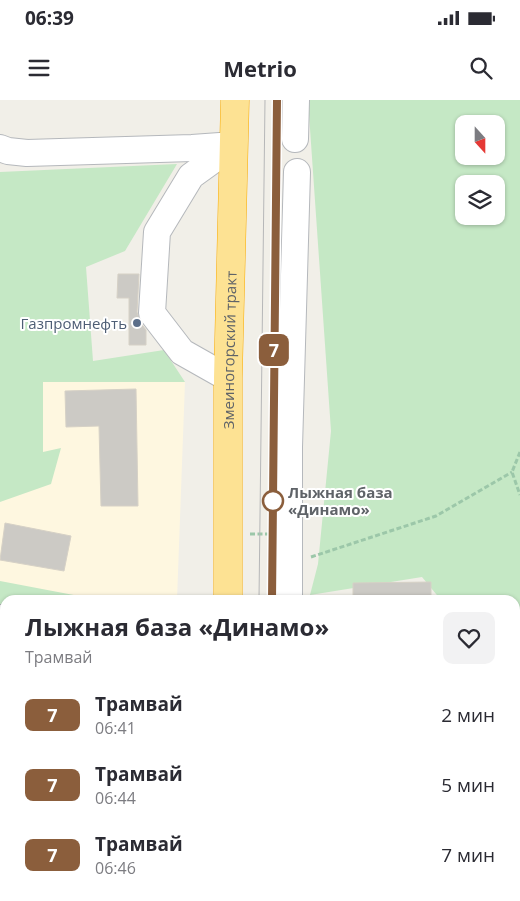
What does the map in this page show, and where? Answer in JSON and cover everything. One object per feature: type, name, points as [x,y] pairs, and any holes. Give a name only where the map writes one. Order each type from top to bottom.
[{"type":"highway","name":"Змеиногорский тракт","points":[[228,595],[228,378],[235,100]]},
{"type":"street","points":[[295,139],[296,100]]},
{"type":"street","points":[[0,148],[27,153],[234,145]]},
{"type":"street","points":[[228,378],[182,352],[152,313],[156,232],[191,176],[234,145]]},
{"type":"street","points":[[289,595],[290,447],[297,172]]},
{"type":"path","points":[[289,564],[436,516],[512,472],[520,452]]},
{"type":"path","points":[[512,472],[520,495]]},
{"type":"path","points":[[247,534],[272,534]]},
{"type":"shaded area","points":[[43,382],[185,382],[177,595],[0,595],[0,397]]},
{"type":"green space","points":[[308,100],[520,100],[520,595],[437,595],[422,577],[310,595],[318,564],[331,431]]},
{"type":"green space","points":[[177,164],[125,251],[86,267],[93,361],[164,350],[185,382],[43,382],[43,452],[61,448],[51,484],[0,502],[0,172]]},
{"type":"green space","points":[[0,581],[74,595],[0,595]]},
{"type":"building","name":"Газпромнефть","points":[[118,274],[139,274],[137,312],[140,322],[146,330],[146,345],[129,345],[129,298],[117,298]]},
{"type":"building","points":[[136,389],[138,506],[101,506],[99,426],[66,427],[65,391]]},
{"type":"building","points":[[5,523],[71,536],[64,571],[0,560]]},
{"type":"building","points":[[431,582],[431,595],[353,595],[353,583]]},
{"type":"tram line","points":[[259,595],[265,100]]},
{"type":"tram line","points":[[272,595],[277,100]]},
{"type":"tram line","name":"7","points":[[272,595],[277,100]]},
{"type":"place","name":"Газпромнефть","points":[[137,323]]},
{"type":"place","name":"Лыжная база «Динамо»","points":[[273,501]]}]
